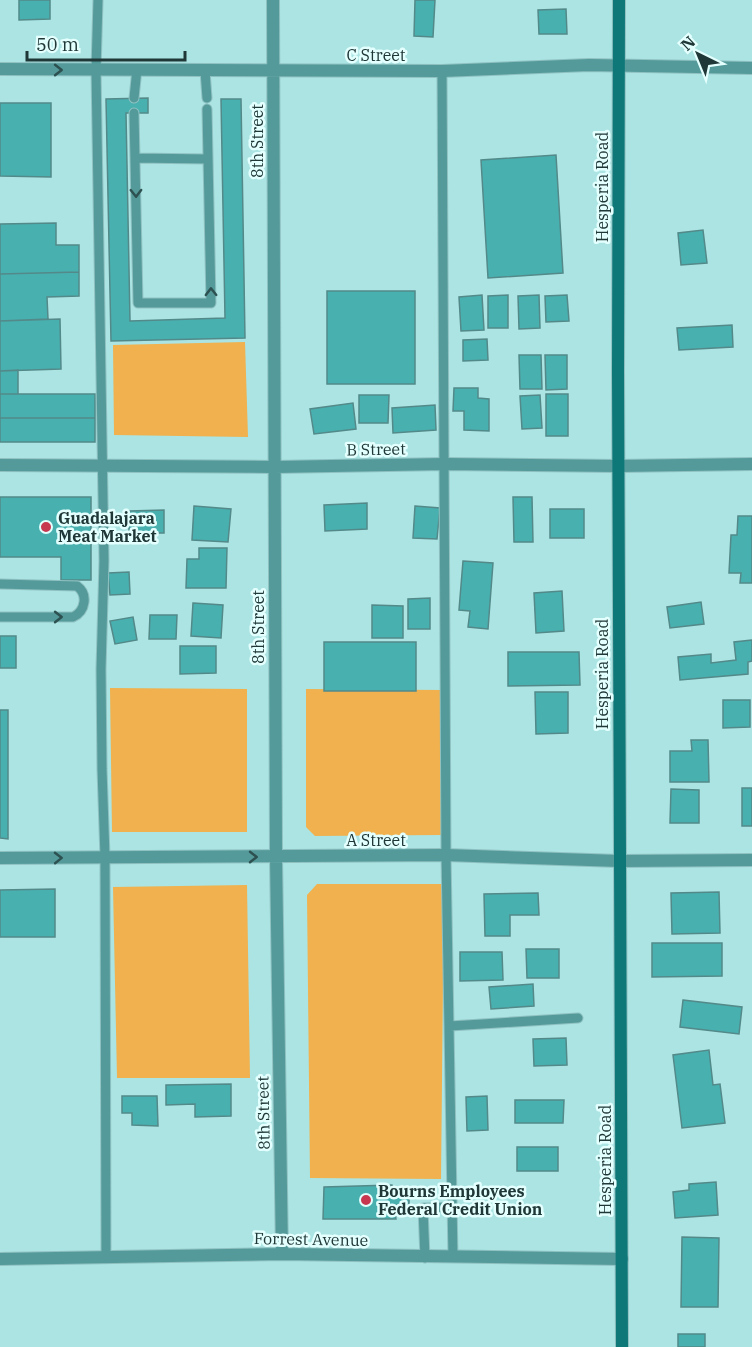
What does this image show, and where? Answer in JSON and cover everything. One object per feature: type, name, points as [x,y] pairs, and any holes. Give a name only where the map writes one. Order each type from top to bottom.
[{"type":"main road","name":"Hesperia Road","points":[[619,0],[618,466],[622,1347]]},
{"type":"street","name":"8th Street","points":[[273,0],[276,857],[282,1254]]},
{"type":"street","name":"C Street","points":[[0,69],[442,71],[618,65],[752,68]]},
{"type":"street","name":"B Street","points":[[0,465],[274,467],[445,464],[618,466],[752,464]]},
{"type":"street","name":"A Street","points":[[0,858],[446,855],[619,861],[752,860]]},
{"type":"street","name":"Forrest Avenue","points":[[0,1259],[282,1254],[425,1258],[622,1259]]},
{"type":"lane","points":[[98,0],[96,70],[104,561],[101,689],[105,858],[106,1257]]},
{"type":"lane","points":[[134,98],[137,69]]},
{"type":"lane","points":[[206,71],[207,98]]},
{"type":"lane","points":[[442,71],[446,855],[453,1257]]},
{"type":"lane","points":[[134,114],[138,303],[211,303],[207,109]]},
{"type":"lane","points":[[135,158],[208,159]]},
{"type":"lane","points":[[0,584],[77,586],[83,590],[85,596],[82,608],[78,614],[73,616],[0,617]]},
{"type":"lane","points":[[450,1026],[578,1018]]},
{"type":"lane","points":[[425,1258],[423,1208],[452,1207]]},
{"type":"shaded area","points":[[245,342],[248,437],[114,435],[113,345]]},
{"type":"shaded area","points":[[110,688],[247,689],[247,832],[112,832]]},
{"type":"shaded area","points":[[306,689],[441,690],[441,835],[315,836],[306,827]]},
{"type":"shaded area","points":[[317,884],[444,884],[441,1179],[310,1178],[307,895]]},
{"type":"shaded area","points":[[247,885],[250,1078],[117,1078],[113,887]]},
{"type":"building","points":[[19,0],[50,0],[50,19],[19,20]]},
{"type":"building","points":[[415,0],[435,0],[433,37],[414,36]]},
{"type":"building","points":[[566,9],[567,34],[539,34],[538,10]]},
{"type":"building","points":[[148,98],[148,113],[126,113],[130,321],[225,318],[221,99],[241,99],[245,338],[111,341],[106,99]]},
{"type":"building","points":[[0,103],[51,103],[51,177],[0,176]]},
{"type":"building","points":[[556,155],[563,273],[488,278],[481,160]]},
{"type":"building","points":[[56,223],[56,245],[79,245],[79,272],[0,274],[0,224]]},
{"type":"building","points":[[703,230],[707,263],[681,265],[678,233]]},
{"type":"building","points":[[79,272],[79,296],[47,297],[48,319],[0,321],[0,274]]},
{"type":"building","points":[[327,291],[415,291],[415,384],[327,384]]},
{"type":"building","points":[[482,295],[484,330],[461,331],[459,297]]},
{"type":"building","points":[[508,295],[508,328],[488,328],[488,296]]},
{"type":"building","points":[[539,295],[540,328],[519,329],[518,296]]},
{"type":"building","points":[[567,295],[569,321],[546,322],[545,296]]},
{"type":"building","points":[[60,319],[61,369],[0,371],[0,321]]},
{"type":"building","points":[[732,325],[733,347],[679,350],[677,328]]},
{"type":"building","points":[[487,339],[488,360],[463,361],[463,340]]},
{"type":"building","points":[[519,355],[541,355],[542,389],[520,389]]},
{"type":"building","points":[[545,355],[567,355],[567,389],[546,390]]},
{"type":"building","points":[[18,370],[18,394],[0,394],[0,371]]},
{"type":"building","points":[[454,388],[478,388],[478,398],[489,399],[489,431],[464,430],[464,411],[453,411]]},
{"type":"building","points":[[0,394],[95,394],[95,418],[0,418]]},
{"type":"building","points":[[546,394],[568,394],[568,436],[546,436]]},
{"type":"building","points":[[359,395],[389,395],[388,423],[359,423]]},
{"type":"building","points":[[540,395],[542,428],[522,429],[520,396]]},
{"type":"building","points":[[353,403],[356,429],[314,434],[310,409]]},
{"type":"building","points":[[435,405],[436,430],[393,433],[392,408]]},
{"type":"building","points":[[0,418],[95,418],[95,442],[0,442]]},
{"type":"building","name":"Guadalajara Meat Market","points":[[0,497],[91,497],[91,580],[61,580],[61,557],[0,557]]},
{"type":"building","points":[[513,497],[532,497],[533,542],[514,542]]},
{"type":"building","points":[[367,503],[367,529],[325,531],[324,505]]},
{"type":"building","points":[[194,506],[231,509],[228,542],[192,540]]},
{"type":"building","points":[[415,506],[440,508],[437,539],[413,538]]},
{"type":"building","points":[[550,509],[584,509],[584,538],[550,538]]},
{"type":"building","points":[[164,510],[164,533],[129,533],[129,511]]},
{"type":"building","points":[[738,516],[752,516],[752,583],[740,583],[741,573],[729,573],[731,535],[737,535]]},
{"type":"building","points":[[199,548],[227,548],[226,588],[186,588],[187,559],[199,559]]},
{"type":"building","points":[[463,561],[493,563],[488,629],[468,627],[470,611],[459,610]]},
{"type":"building","points":[[129,572],[130,594],[110,595],[108,573]]},
{"type":"building","points":[[562,591],[564,631],[536,633],[534,593]]},
{"type":"building","points":[[430,598],[430,629],[408,629],[408,599]]},
{"type":"building","points":[[701,602],[704,624],[670,628],[667,607]]},
{"type":"building","points":[[193,603],[223,605],[221,638],[191,636]]},
{"type":"building","points":[[372,605],[403,606],[403,638],[372,638]]},
{"type":"building","points":[[150,615],[177,615],[176,639],[149,639]]},
{"type":"building","points":[[133,617],[137,640],[115,644],[110,621]]},
{"type":"building","points":[[0,636],[16,636],[16,668],[0,668]]},
{"type":"building","points":[[752,640],[752,661],[748,662],[748,674],[680,680],[678,657],[711,654],[711,663],[736,660],[734,642]]},
{"type":"building","points":[[324,642],[416,642],[416,691],[324,691]]},
{"type":"building","points":[[180,646],[216,646],[216,673],[180,674]]},
{"type":"building","points":[[508,652],[579,652],[580,685],[508,686]]},
{"type":"building","points":[[535,692],[568,692],[568,733],[536,734]]},
{"type":"building","points":[[723,700],[750,700],[750,727],[723,728]]},
{"type":"building","points":[[0,710],[8,710],[8,839],[0,838]]},
{"type":"building","points":[[691,740],[708,740],[709,782],[670,782],[670,751],[692,751]]},
{"type":"building","points":[[742,788],[752,788],[752,826],[742,826]]},
{"type":"building","points":[[671,789],[699,790],[699,823],[670,823]]},
{"type":"building","points":[[55,889],[55,937],[0,937],[0,890]]},
{"type":"building","points":[[719,892],[720,933],[672,934],[671,893]]},
{"type":"building","points":[[538,893],[539,915],[510,915],[510,936],[485,936],[484,894]]},
{"type":"building","points":[[652,943],[722,943],[722,976],[652,977]]},
{"type":"building","points":[[526,949],[559,949],[559,978],[527,978]]},
{"type":"building","points":[[460,952],[502,952],[503,980],[460,981]]},
{"type":"building","points":[[533,984],[534,1006],[491,1009],[489,987]]},
{"type":"building","points":[[683,1000],[742,1007],[739,1034],[680,1027]]},
{"type":"building","points":[[566,1038],[567,1065],[534,1066],[533,1039]]},
{"type":"building","points":[[709,1050],[713,1085],[720,1084],[725,1123],[682,1128],[673,1055]]},
{"type":"building","points":[[231,1084],[231,1116],[195,1117],[195,1104],[166,1105],[166,1085]]},
{"type":"building","points":[[122,1096],[157,1096],[158,1126],[132,1125],[132,1113],[122,1113]]},
{"type":"building","points":[[487,1096],[488,1130],[467,1131],[466,1097]]},
{"type":"building","points":[[515,1100],[564,1100],[563,1123],[515,1123]]},
{"type":"building","points":[[517,1147],[558,1147],[558,1171],[517,1171]]},
{"type":"building","points":[[716,1182],[718,1215],[675,1218],[673,1192],[689,1190],[689,1184]]},
{"type":"building","name":"Bourns Employees Federal Credit Union","points":[[392,1185],[397,1195],[409,1195],[409,1205],[394,1205],[396,1219],[323,1219],[324,1187]]},
{"type":"building","points":[[682,1237],[719,1238],[718,1307],[681,1307]]},
{"type":"building","points":[[678,1334],[705,1334],[705,1347],[678,1347]]},
{"type":"place","name":"Guadalajara Meat Market","points":[[46,527]]},
{"type":"place","name":"Bourns Employees Federal Credit Union","points":[[366,1200]]}]
